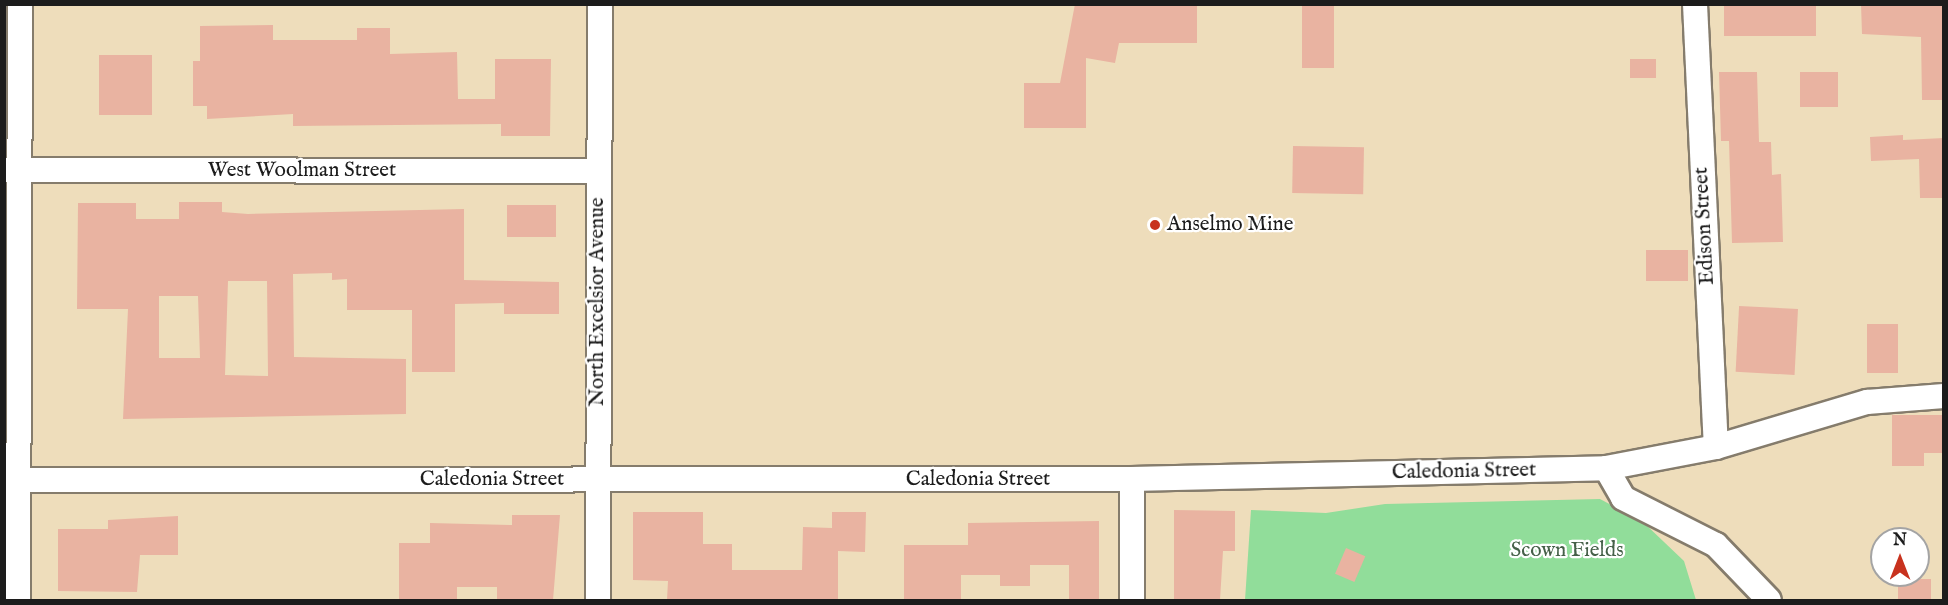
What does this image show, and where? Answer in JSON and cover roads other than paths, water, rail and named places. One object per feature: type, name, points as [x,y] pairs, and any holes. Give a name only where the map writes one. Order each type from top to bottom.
[{"type":"street","points":[[18,600],[12,480],[13,170],[20,4]]},
{"type":"street","name":"North Excelsior Avenue","points":[[598,600],[600,4]]},
{"type":"street","name":"Edison Street","points":[[1695,4],[1716,447]]},
{"type":"street","name":"West Woolman Street","points":[[13,170],[599,171]]},
{"type":"street","name":"Caledonia Street","points":[[12,480],[1132,479],[1606,468],[1716,447],[1867,402],[1944,396]]},
{"type":"street","points":[[1606,468],[1623,498],[1716,546],[1769,600]]},
{"type":"street","points":[[1132,479],[1132,600]]},
{"type":"place","name":"Anselmo Mine","points":[[1155,225]]},
{"type":"park label","name":"Scown Fields","points":[[1567,551]]}]
